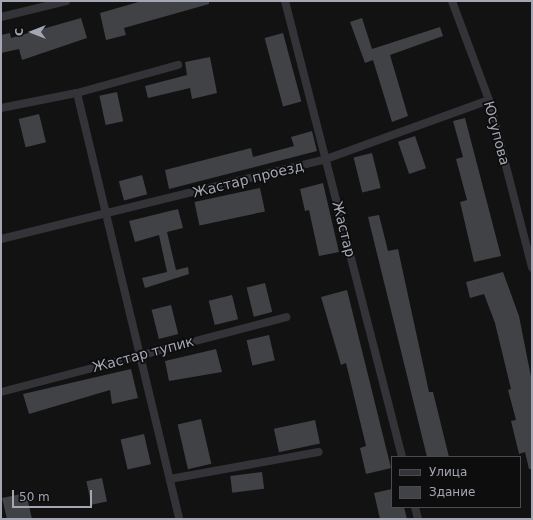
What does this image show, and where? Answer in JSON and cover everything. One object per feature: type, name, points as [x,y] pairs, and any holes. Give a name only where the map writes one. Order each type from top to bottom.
[{"type":"street","points":[[1,17],[66,1]]},
{"type":"street","name":"Жастар","points":[[285,1],[402,456]]},
{"type":"street","name":"Юсупова","points":[[452,1],[489,100],[532,268]]},
{"type":"street","points":[[1,108],[77,93],[178,66]]},
{"type":"street","points":[[77,93],[179,519]]},
{"type":"street","name":"Жастар проезд","points":[[1,239],[106,215],[326,159],[489,100]]},
{"type":"street","name":"Жастар тупик","points":[[1,392],[286,317]]},
{"type":"street","points":[[170,479],[319,452]]},
{"type":"street","points":[[415,508],[418,519]]},
{"type":"building","points":[[142,1],[209,1],[209,4],[124,28],[126,35],[106,40],[100,13]]},
{"type":"building","points":[[81,18],[87,38],[22,60],[19,49],[1,53],[1,35],[10,33],[11,38]]},
{"type":"building","points":[[362,18],[372,49],[440,27],[443,36],[390,55],[408,116],[392,122],[373,60],[365,63],[350,22]]},
{"type":"building","points":[[283,33],[301,102],[283,106],[265,38]]},
{"type":"building","points":[[210,57],[217,93],[192,99],[190,88],[148,98],[145,86],[187,75],[185,62]]},
{"type":"building","points":[[117,92],[123,121],[106,125],[99,96]]},
{"type":"building","points":[[39,114],[46,142],[26,147],[19,119]]},
{"type":"building","points":[[465,118],[501,256],[474,262],[460,202],[467,200],[456,159],[463,157],[453,121]]},
{"type":"building","points":[[312,131],[317,151],[169,189],[165,170],[251,148],[253,157],[294,146],[291,137]]},
{"type":"building","points":[[415,136],[426,168],[409,174],[398,142]]},
{"type":"building","points":[[372,153],[381,188],[362,193],[354,158]]},
{"type":"building","points":[[142,175],[147,194],[124,201],[119,181]]},
{"type":"building","points":[[323,183],[339,252],[319,256],[309,210],[305,211],[300,189]]},
{"type":"building","points":[[260,188],[265,211],[199,225],[194,202]]},
{"type":"building","points":[[178,209],[183,228],[167,232],[176,270],[188,267],[189,274],[145,288],[142,278],[167,272],[159,235],[135,242],[129,221]]},
{"type":"building","points":[[379,215],[388,251],[398,249],[429,392],[433,392],[449,456],[427,456],[368,217]]},
{"type":"building","points":[[503,272],[519,316],[532,382],[532,469],[529,469],[525,452],[519,454],[511,421],[516,420],[508,390],[511,389],[495,323],[484,294],[470,298],[466,282]]},
{"type":"building","points":[[265,283],[272,312],[254,317],[247,288]]},
{"type":"building","points":[[347,290],[391,468],[366,474],[360,448],[366,446],[346,363],[341,365],[321,297]]},
{"type":"building","points":[[232,295],[238,319],[215,325],[209,301]]},
{"type":"building","points":[[171,305],[178,334],[159,339],[152,310]]},
{"type":"building","points":[[269,335],[275,360],[252,366],[247,340]]},
{"type":"building","points":[[216,349],[222,372],[169,381],[165,361]]},
{"type":"building","points":[[131,369],[138,398],[112,404],[110,390],[29,414],[23,394]]},
{"type":"building","points":[[201,419],[211,464],[188,469],[178,424]]},
{"type":"building","points":[[315,420],[320,443],[279,452],[274,429]]},
{"type":"building","points":[[144,434],[151,464],[128,470],[121,439]]},
{"type":"building","points":[[262,472],[264,489],[232,493],[230,476]]},
{"type":"building","points":[[102,478],[107,501],[91,505],[86,481]]},
{"type":"building","points":[[391,489],[391,508],[404,508],[407,519],[380,519],[374,493]]},
{"type":"building","points":[[26,493],[32,519],[7,519],[2,498]]}]
